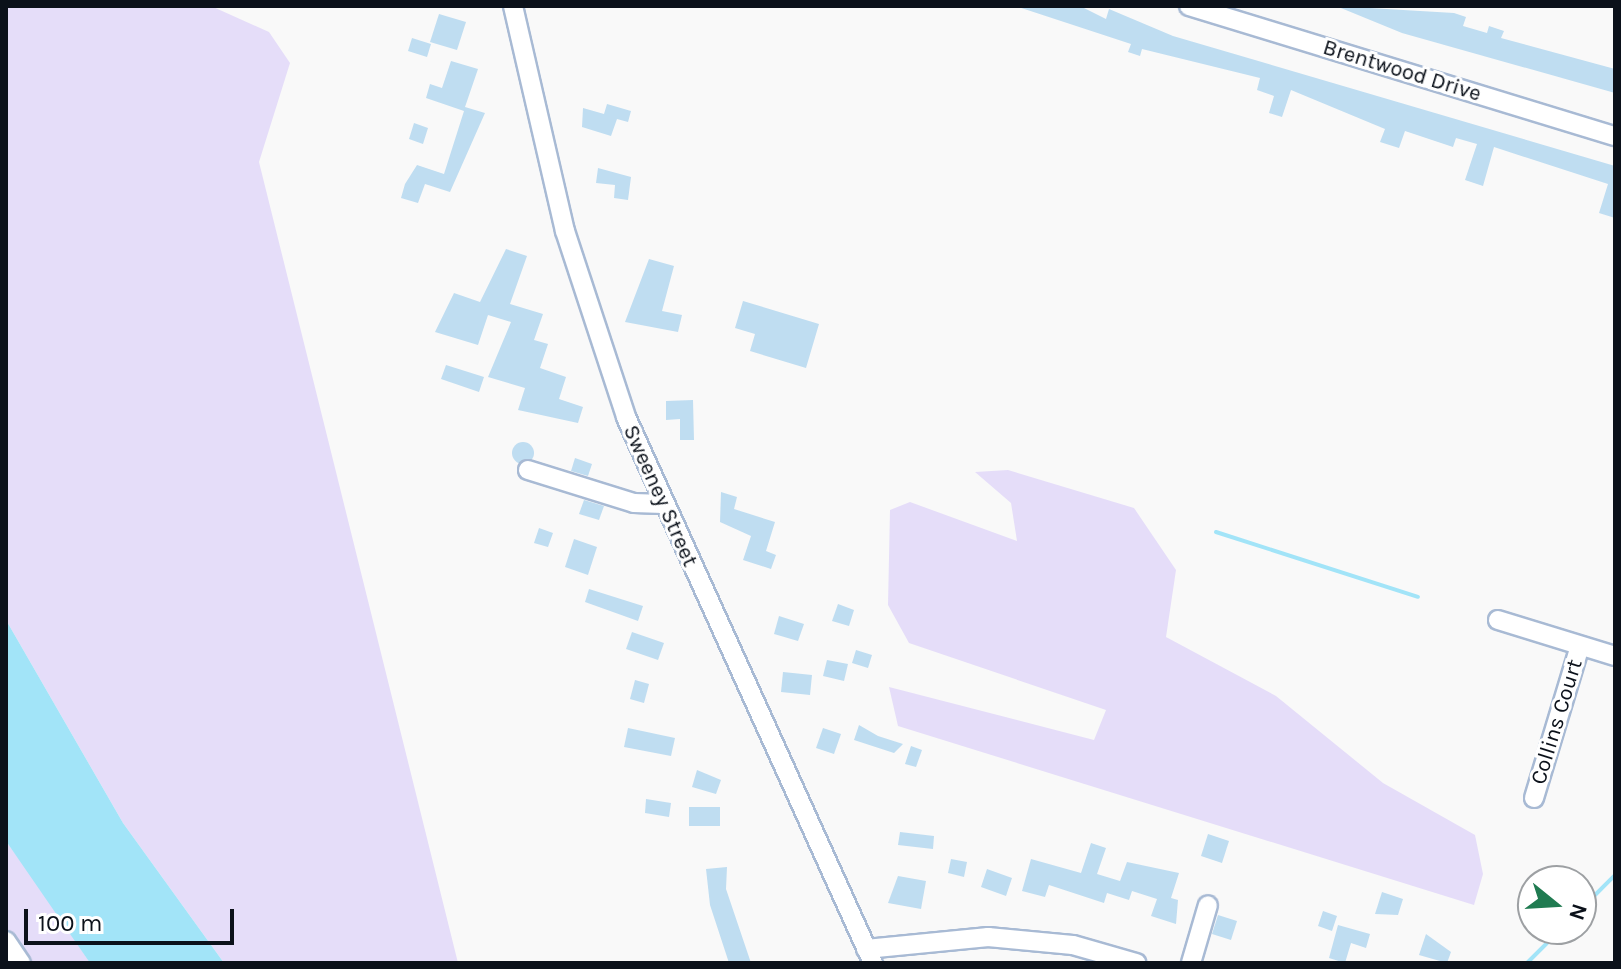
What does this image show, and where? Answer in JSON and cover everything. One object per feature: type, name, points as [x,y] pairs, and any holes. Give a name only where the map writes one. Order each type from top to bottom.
[{"type":"street","name":"Sweeney Street","points":[[513,6],[565,231],[626,417],[869,956]]},
{"type":"street","name":"Brentwood Drive","points":[[1189,6],[1615,136]]},
{"type":"street","points":[[528,470],[634,503],[663,504]]},
{"type":"street","points":[[1498,620],[1615,656]]},
{"type":"street","name":"Collins Court","points":[[1534,798],[1580,646]]},
{"type":"street","points":[[1191,963],[1208,905]]},
{"type":"street","points":[[869,956],[988,937],[1073,945],[1136,963]]},
{"type":"street","points":[[6,941],[21,963]]},
{"type":"shaded area","points":[[6,6],[211,6],[269,32],[290,63],[259,162],[458,963],[224,963],[123,823],[6,620]]},
{"type":"shaded area","points":[[1008,470],[1134,508],[1176,570],[1166,637],[1276,696],[1383,783],[1475,835],[1483,874],[1474,905],[898,726],[889,687],[1094,740],[1106,710],[909,643],[888,605],[890,510],[910,502],[1017,541],[1011,503],[975,472]]},
{"type":"shaded area","points":[[6,841],[45,894],[90,963],[6,963]]},
{"type":"water","points":[[6,620],[123,823],[224,963],[90,963],[6,841]]},
{"type":"building","points":[[1015,6],[1080,6],[1106,19],[1109,9],[1173,36],[1615,166],[1615,218],[1599,213],[1608,184],[1494,147],[1483,186],[1465,180],[1477,144],[1456,138],[1453,147],[1405,131],[1399,148],[1380,142],[1385,129],[1291,90],[1282,117],[1269,113],[1274,96],[1257,90],[1260,78],[1142,49],[1140,56],[1128,52],[1131,44]]},
{"type":"building","points":[[1336,6],[1454,13],[1466,17],[1463,26],[1487,33],[1489,26],[1504,31],[1501,38],[1615,69],[1615,93],[1402,33]]},
{"type":"building","points":[[439,14],[466,22],[457,50],[430,42]]},
{"type":"building","points":[[412,38],[431,44],[427,57],[408,51]]},
{"type":"building","points":[[451,61],[478,69],[465,107],[485,113],[450,192],[425,184],[418,203],[401,198],[405,184],[417,165],[444,174],[464,111],[426,98],[430,84],[442,88]]},
{"type":"building","points":[[607,104],[631,111],[628,122],[617,119],[611,136],[582,127],[583,108],[604,114]]},
{"type":"building","points":[[414,123],[428,128],[423,144],[409,139]]},
{"type":"building","points":[[598,168],[631,177],[628,200],[614,198],[615,185],[596,183]]},
{"type":"building","points":[[506,249],[527,256],[510,304],[543,314],[534,340],[548,344],[540,368],[566,377],[559,399],[583,407],[578,423],[518,410],[525,388],[488,377],[511,322],[488,315],[478,345],[435,332],[454,293],[480,302]]},
{"type":"building","points":[[649,259],[674,266],[662,311],[682,315],[678,332],[625,322]]},
{"type":"building","points":[[743,301],[819,324],[806,368],[750,351],[755,334],[735,328]]},
{"type":"building","points":[[446,365],[484,377],[479,392],[441,379]]},
{"type":"building","points":[[693,400],[694,440],[680,440],[680,419],[666,420],[666,401]]},
{"type":"building","points":[[523,442],[531,445],[534,453],[531,461],[523,464],[515,461],[512,453],[515,445]]},
{"type":"building","points":[[575,458],[592,464],[588,476],[571,471]]},
{"type":"building","points":[[721,492],[737,497],[734,509],[775,522],[766,551],[776,555],[771,569],[743,560],[751,536],[720,522]]},
{"type":"building","points":[[584,500],[604,506],[599,520],[579,514]]},
{"type":"building","points":[[539,528],[553,533],[548,547],[534,543]]},
{"type":"building","points":[[574,539],[597,547],[588,575],[565,567]]},
{"type":"building","points":[[589,589],[643,606],[638,621],[585,602]]},
{"type":"building","points":[[838,604],[854,610],[849,626],[832,621]]},
{"type":"building","points":[[779,616],[804,624],[798,641],[774,634]]},
{"type":"building","points":[[632,632],[664,643],[658,660],[626,649]]},
{"type":"building","points":[[856,650],[872,655],[868,668],[852,663]]},
{"type":"building","points":[[827,660],[848,664],[844,681],[823,676]]},
{"type":"building","points":[[783,672],[812,675],[810,695],[781,692]]},
{"type":"building","points":[[635,680],[649,684],[644,703],[630,699]]},
{"type":"building","points":[[859,725],[878,736],[903,744],[894,753],[854,740]]},
{"type":"building","points":[[628,728],[675,738],[671,756],[624,747]]},
{"type":"building","points":[[823,728],[841,734],[834,754],[816,748]]},
{"type":"building","points":[[911,746],[922,750],[916,767],[905,764]]},
{"type":"building","points":[[697,770],[721,780],[716,794],[692,787]]},
{"type":"building","points":[[646,799],[671,803],[669,817],[645,813]]},
{"type":"building","points":[[689,807],[720,807],[720,826],[689,826]]},
{"type":"building","points":[[900,832],[934,836],[933,849],[898,845]]},
{"type":"building","points":[[1208,834],[1229,841],[1222,863],[1201,856]]},
{"type":"building","points":[[1091,843],[1106,848],[1097,874],[1120,881],[1127,862],[1179,873],[1171,898],[1178,900],[1176,924],[1151,916],[1157,899],[1132,891],[1129,900],[1107,893],[1104,903],[1049,885],[1045,897],[1022,891],[1031,859],[1081,873]]},
{"type":"building","points":[[951,859],[967,862],[964,877],[948,873]]},
{"type":"building","points":[[727,867],[726,889],[751,963],[729,963],[710,905],[706,869]]},
{"type":"building","points":[[987,869],[1012,878],[1006,896],[981,887]]},
{"type":"building","points":[[898,876],[926,881],[921,909],[888,903]]},
{"type":"building","points":[[1382,892],[1403,899],[1398,915],[1375,914]]},
{"type":"building","points":[[1323,911],[1337,916],[1332,931],[1318,926]]},
{"type":"building","points":[[1218,915],[1237,921],[1231,940],[1212,934]]},
{"type":"building","points":[[1338,925],[1370,934],[1366,948],[1351,943],[1345,963],[1329,958]]},
{"type":"building","points":[[1426,934],[1451,952],[1447,963],[1419,955]]},
{"type":"waterway","points":[[1216,532],[1418,597]]},
{"type":"waterway","points":[[1597,893],[1615,875]]},
{"type":"waterway","points":[[1527,963],[1545,945]]}]
